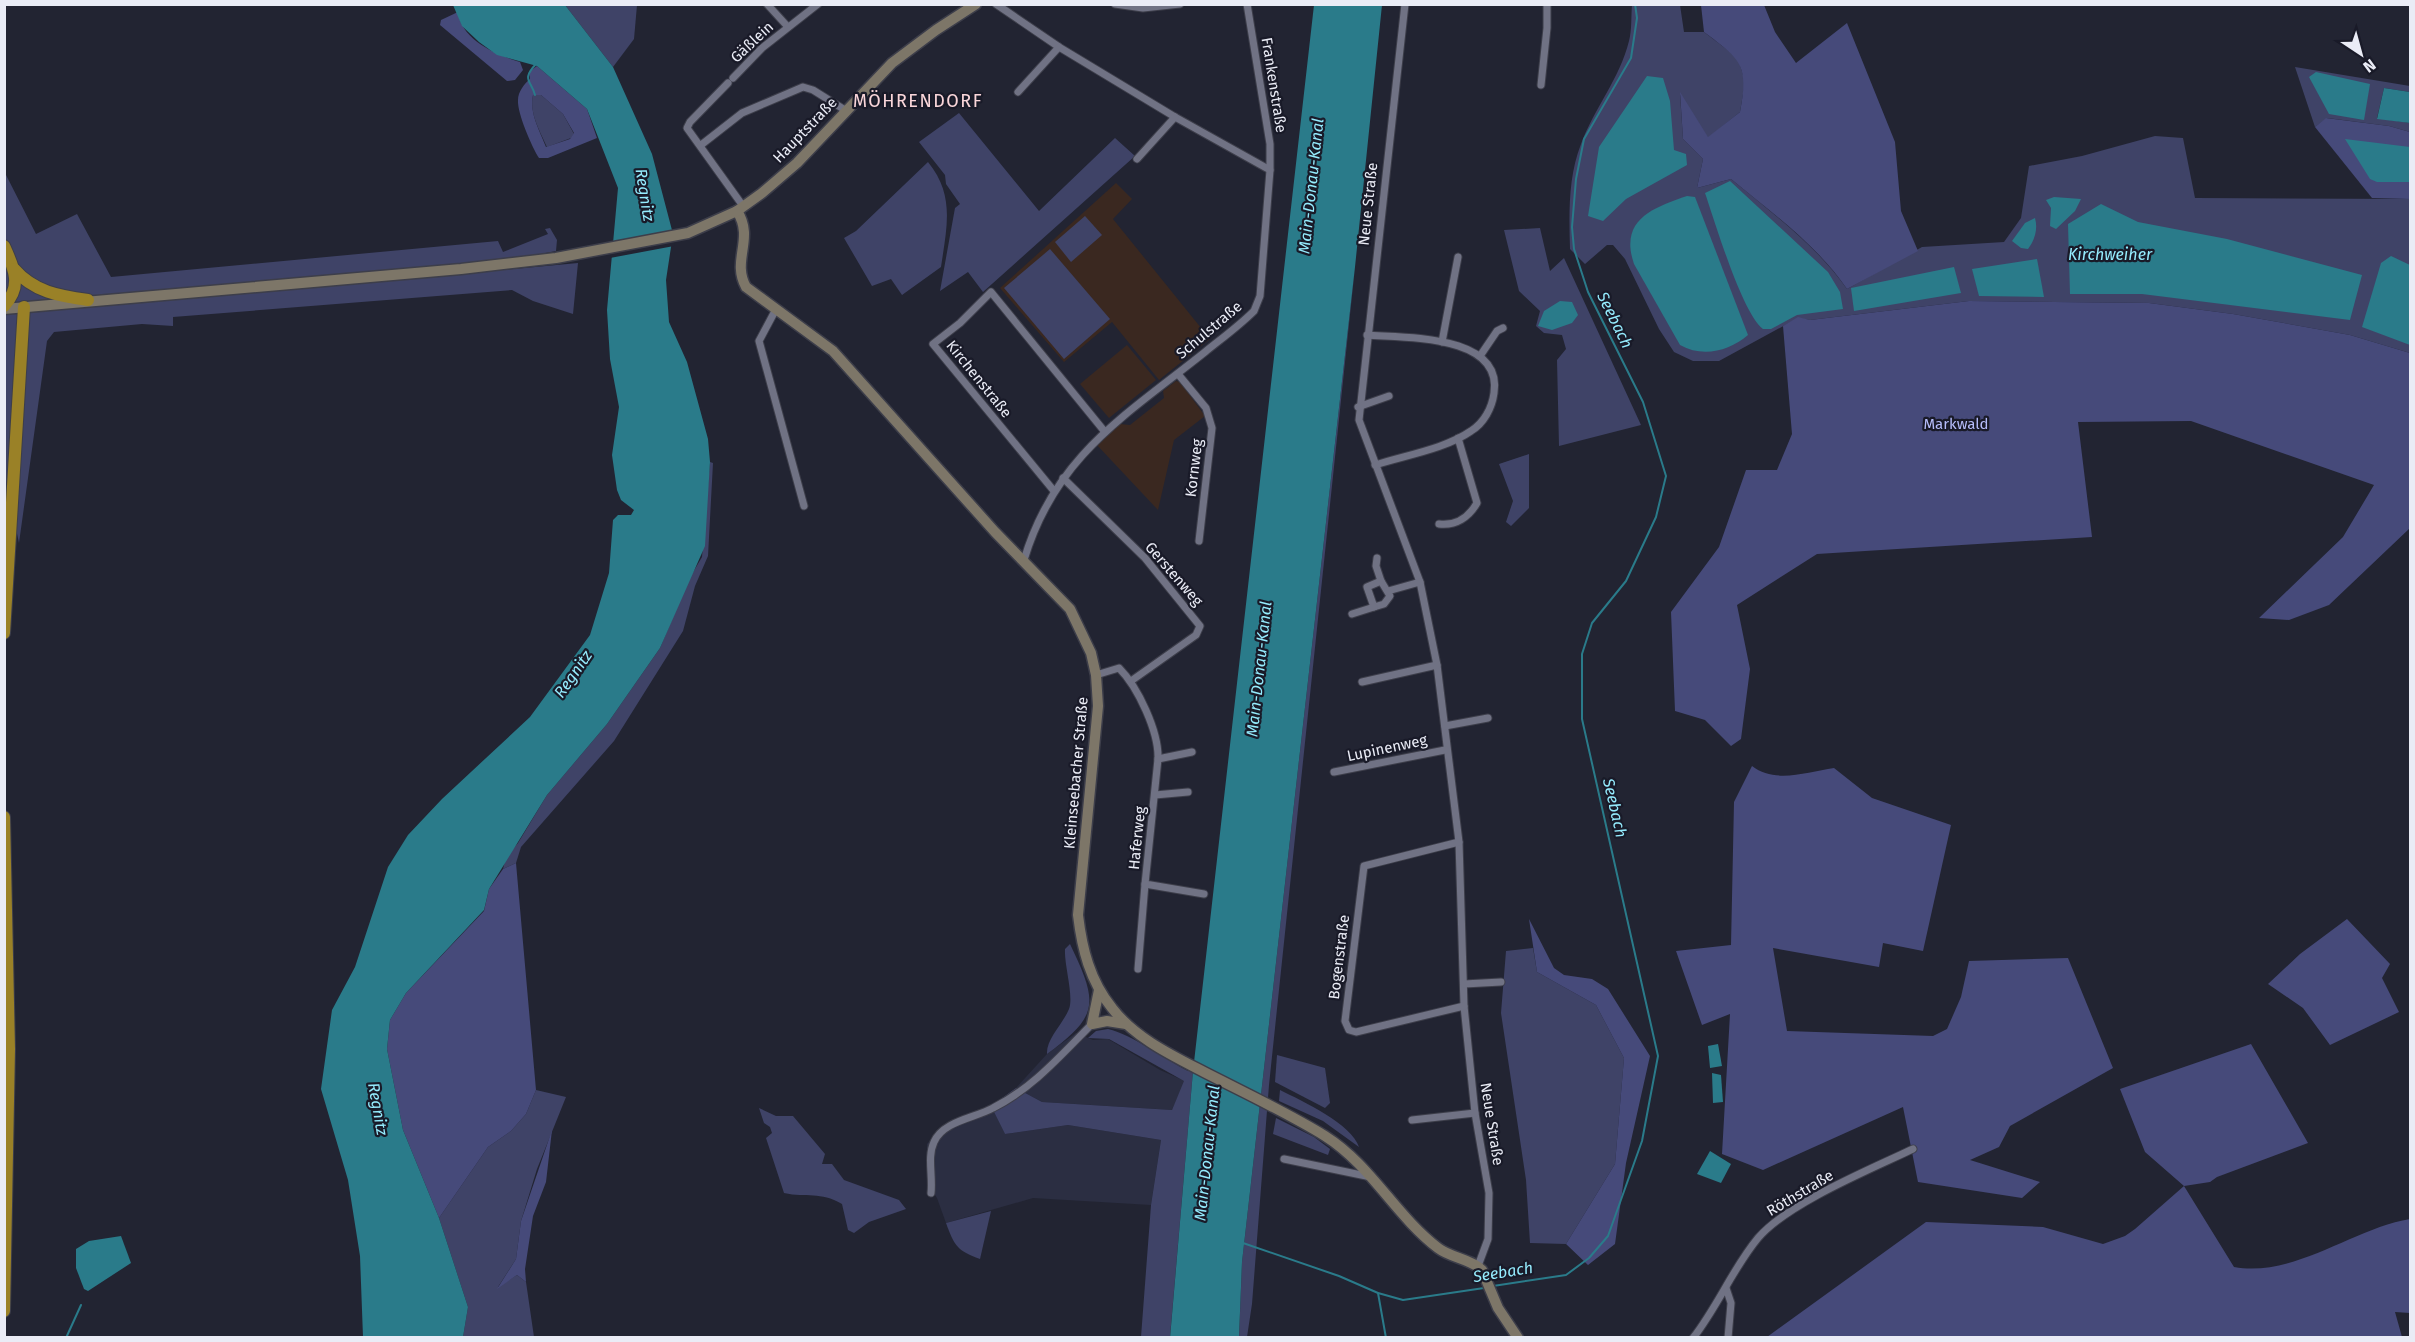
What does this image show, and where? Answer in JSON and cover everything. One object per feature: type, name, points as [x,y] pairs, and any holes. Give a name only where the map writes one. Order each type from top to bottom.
[{"type":"highway","points":[[4,246],[14,269],[16,288],[4,308]]},
{"type":"highway","points":[[14,269],[30,285],[39,290],[88,300]]},
{"type":"highway","points":[[4,633],[24,307]]},
{"type":"highway","points":[[4,817],[9,1060],[4,1311]]},
{"type":"street","points":[[767,4],[788,27]]},
{"type":"street","name":"Gäßlein","points":[[701,145],[688,131],[688,125],[730,81],[788,27],[818,4]]},
{"type":"street","points":[[997,6],[1010,4]]},
{"type":"street","points":[[1115,4],[1143,8],[1180,4]]},
{"type":"street","name":"Frankenstraße","points":[[1247,4],[1270,144],[1270,170]]},
{"type":"street","name":"Neue Straße","points":[[1405,4],[1358,407],[1359,420],[1420,582],[1437,665],[1445,726],[1445,750],[1459,843],[1464,1006],[1475,1113],[1489,1193],[1488,1239],[1481,1271]]},
{"type":"street","points":[[1541,85],[1547,4]]},
{"type":"street","name":"Hauptstraße","points":[[4,308],[362,278],[577,255],[673,237],[711,225],[740,208],[797,163],[892,63],[973,5]]},
{"type":"street","points":[[997,6],[1059,47],[1175,117],[1270,170]]},
{"type":"street","points":[[1018,92],[1059,47]]},
{"type":"street","points":[[740,208],[701,145],[742,113],[802,87],[813,90],[845,110]]},
{"type":"street","points":[[1137,159],[1175,117]]},
{"type":"street","name":"Schulstraße","points":[[1024,560],[1033,531],[1054,491],[1085,450],[1249,316],[1257,305],[1270,170]]},
{"type":"street","name":"Kleinseebacher Straße","points":[[740,208],[746,230],[742,279],[752,294],[833,351],[1078,621],[1096,675],[1098,706],[1078,915],[1082,943],[1099,990],[1126,1024],[1159,1049],[1280,1111],[1332,1141],[1373,1177],[1403,1214],[1438,1248],[1481,1271]]},
{"type":"street","points":[[1442,342],[1458,257]]},
{"type":"street","name":"Kirchenstraße","points":[[1054,491],[933,344],[960,323],[991,292],[1105,432]]},
{"type":"street","points":[[775,311],[759,341],[804,507]]},
{"type":"street","points":[[1480,356],[1497,331],[1503,328]]},
{"type":"street","points":[[1367,334],[1442,342],[1464,347],[1480,356],[1493,377],[1495,390],[1484,418],[1473,430],[1458,438],[1375,465]]},
{"type":"street","name":"Kornweg","points":[[1178,374],[1206,408],[1212,428],[1199,541]]},
{"type":"street","points":[[1358,407],[1389,396]]},
{"type":"street","points":[[1439,524],[1448,525],[1470,515],[1477,502],[1458,438]]},
{"type":"street","name":"Gerstenweg","points":[[1063,478],[1145,558],[1200,626],[1196,635],[1131,681]]},
{"type":"street","points":[[1352,614],[1384,604],[1390,596],[1381,581],[1376,566],[1377,558]]},
{"type":"street","points":[[1374,607],[1367,587],[1381,581]]},
{"type":"street","points":[[1388,591],[1420,582]]},
{"type":"street","points":[[1362,682],[1437,665]]},
{"type":"street","points":[[1096,675],[1119,668],[1131,681]]},
{"type":"street","name":"Haferweg","points":[[1131,681],[1157,739],[1158,759],[1138,969]]},
{"type":"street","points":[[1445,726],[1488,718]]},
{"type":"street","name":"Lupinenweg","points":[[1334,772],[1445,750]]},
{"type":"street","points":[[1158,759],[1192,752]]},
{"type":"street","name":"Haferweg","points":[[1155,795],[1188,792]]},
{"type":"street","name":"Bogenstraße","points":[[1459,843],[1364,866],[1344,1020],[1348,1030],[1356,1032],[1464,1006]]},
{"type":"street","name":"Haferweg","points":[[1145,884],[1204,894]]},
{"type":"street","points":[[1464,984],[1501,982]]},
{"type":"street","points":[[1092,1024],[1099,990]]},
{"type":"street","points":[[931,1192],[931,1152],[939,1134],[946,1128],[993,1109],[1027,1088],[1092,1024],[1107,1021],[1126,1024]]},
{"type":"street","points":[[1412,1120],[1475,1113]]},
{"type":"street","name":"Röthstraße","points":[[1693,1338],[1744,1257],[1769,1227],[1818,1197],[1913,1149]]},
{"type":"street","points":[[1284,1159],[1359,1177],[1373,1177]]},
{"type":"street","points":[[1481,1271],[1493,1298],[1518,1338]]},
{"type":"street","points":[[1726,1288],[1731,1303],[1728,1338]]},
{"type":"shaded area","points":[[565,5],[637,5],[634,39],[613,67]]},
{"type":"shaded area","points":[[1632,5],[1680,5],[1684,32],[1704,32],[1738,58],[1745,82],[1740,112],[1708,138],[1680,94],[1683,139],[1703,159],[1697,188],[1731,179],[1808,244],[1847,289],[1922,247],[2004,242],[2021,218],[2029,166],[2082,156],[2155,136],[2183,138],[2195,198],[2410,199],[2410,353],[2350,335],[2233,314],[2149,303],[1969,301],[1810,320],[1798,318],[1719,361],[1693,361],[1674,352],[1659,329],[1625,259],[1613,245],[1607,245],[1585,264],[1570,249],[1570,196],[1577,157],[1586,131],[1625,55],[1631,32]]},
{"type":"shaded area","points":[[2295,67],[2410,86],[2410,92],[2384,88],[2377,118],[2410,123],[2410,132],[2389,126],[2327,118],[2315,127]]},
{"type":"shaded area","points":[[533,95],[541,95],[563,114],[574,134],[571,138],[547,147],[534,115]]},
{"type":"shaded area","points":[[959,113],[1039,211],[1115,138],[1135,156],[983,292],[968,272],[940,291],[955,208],[960,204],[946,184],[945,175],[919,142]]},
{"type":"shaded area","points":[[928,162],[937,174],[946,199],[947,224],[941,267],[902,295],[891,279],[872,286],[844,238],[856,231]]},
{"type":"shaded area","points":[[4,171],[36,234],[77,214],[111,277],[498,241],[503,252],[548,234],[545,229],[550,228],[557,240],[556,251],[519,258],[369,272],[370,282],[578,263],[573,314],[533,301],[512,290],[173,317],[173,326],[142,324],[54,332],[47,341],[19,543],[4,471]]},
{"type":"shaded area","points":[[1116,183],[1132,199],[1113,219],[1210,339],[1159,380],[1112,322],[1064,362],[1000,288]]},
{"type":"shaded area","points":[[1085,216],[1102,235],[1071,262],[1055,242]]},
{"type":"shaded area","points":[[1540,228],[1550,271],[1564,258],[1641,425],[1559,446],[1557,360],[1566,349],[1562,335],[1544,333],[1536,326],[1540,311],[1519,291],[1504,230]]},
{"type":"shaded area","points":[[1050,249],[1110,319],[1064,359],[1004,288]]},
{"type":"shaded area","points":[[1355,267],[1269,1085],[1252,1304],[1247,1337],[1239,1338],[1242,1262]]},
{"type":"shaded area","points":[[1127,345],[1156,380],[1109,418],[1080,384]]},
{"type":"shaded area","points":[[1176,381],[1180,382],[1205,416],[1174,440],[1158,510],[1096,444],[1120,424],[1130,425],[1164,398],[1163,391]]},
{"type":"shaded area","points":[[1529,454],[1529,508],[1511,526],[1506,522],[1513,501],[1499,464]]},
{"type":"shaded area","points":[[710,462],[713,463],[708,556],[695,586],[683,631],[614,741],[521,847],[516,863],[503,869],[506,857],[518,843],[547,795],[607,724],[660,648],[689,579],[702,557]]},
{"type":"shaded area","points":[[1070,944],[1086,981],[1089,1007],[1077,1029],[1047,1054],[1049,1043],[1069,1009],[1070,989],[1065,949]]},
{"type":"shaded area","points":[[1533,948],[1537,972],[1596,1005],[1624,1058],[1615,1164],[1566,1244],[1530,1243],[1526,1180],[1501,1013],[1506,951]]},
{"type":"shaded area","points":[[1108,1029],[1138,1041],[1188,1071],[1193,1071],[1170,1337],[1141,1337],[1151,1205],[1161,1140],[1068,1125],[1005,1134],[991,1106],[1016,1088],[1042,1102],[1172,1110],[1184,1081],[1109,1039],[1088,1038],[1096,1031]]},
{"type":"shaded area","points":[[1076,1033],[1093,1040],[1108,1039],[1160,1070],[1185,1081],[1172,1110],[1042,1102],[1016,1088],[1047,1054]]},
{"type":"shaded area","points":[[1277,1055],[1325,1068],[1330,1103],[1325,1108],[1275,1082]]},
{"type":"shaded area","points":[[536,1090],[566,1097],[537,1169],[521,1221],[516,1259],[498,1287],[517,1275],[526,1282],[534,1337],[463,1337],[468,1307],[439,1218],[488,1147],[511,1131],[526,1114]]},
{"type":"shaded area","points":[[1280,1090],[1337,1122],[1347,1130],[1359,1147],[1323,1121],[1279,1101]]},
{"type":"shaded area","points":[[991,1106],[1005,1134],[1068,1125],[1161,1140],[1151,1205],[1033,1198],[946,1223],[937,1198],[927,1183],[927,1144],[940,1128]]},
{"type":"shaded area","points":[[759,1108],[776,1116],[793,1116],[825,1154],[822,1164],[832,1164],[844,1180],[899,1200],[906,1209],[869,1222],[854,1233],[848,1230],[842,1204],[820,1196],[784,1193],[766,1138],[772,1133],[770,1127],[764,1123]]},
{"type":"shaded area","points":[[1276,1118],[1314,1137],[1330,1149],[1328,1155],[1273,1134]]},
{"type":"shaded area","points":[[991,1211],[980,1259],[957,1246],[946,1223]]},
{"type":"green space","points":[[1701,5],[1764,5],[1775,32],[1796,63],[1847,23],[1895,142],[1901,211],[1918,251],[1847,289],[1808,244],[1731,179],[1697,188],[1703,159],[1683,139],[1680,92],[1708,137],[1740,112],[1743,96],[1742,73],[1739,64],[1704,32]]},
{"type":"green space","points":[[458,12],[466,31],[481,45],[520,62],[523,70],[515,80],[507,81],[440,25],[441,20]]},
{"type":"green space","points":[[537,66],[587,109],[597,138],[548,158],[539,158],[518,106],[520,91],[530,79],[529,72]],"holes":[[[533,95],[541,95],[563,114],[574,133],[570,139],[546,147],[532,108]]]},
{"type":"green space","points":[[2326,118],[2389,126],[2410,132],[2410,199],[2372,198],[2315,127]]},
{"type":"green space","name":"Markwald","points":[[1969,301],[2149,303],[2233,314],[2350,335],[2410,353],[2410,528],[2329,605],[2289,620],[2259,618],[2343,537],[2374,485],[2191,421],[2078,422],[2092,537],[1817,554],[1737,605],[1750,669],[1741,739],[1731,746],[1705,720],[1675,711],[1671,612],[1719,547],[1746,470],[1777,470],[1792,434],[1783,326],[1798,317],[1810,320]]},
{"type":"green space","points":[[1752,766],[1781,776],[1834,768],[1872,798],[1951,825],[1923,951],[1883,943],[1879,967],[1773,948],[1787,1031],[1933,1036],[1947,1029],[1961,997],[1969,961],[2068,958],[2113,1068],[2010,1126],[1999,1147],[1970,1160],[2040,1182],[2022,1198],[1918,1182],[1903,1107],[1763,1170],[1722,1154],[1730,1014],[1702,1025],[1676,951],[1731,945],[1734,802]]},
{"type":"green space","points":[[516,863],[536,1090],[526,1114],[511,1131],[488,1147],[439,1218],[403,1130],[387,1049],[390,1020],[406,993],[484,911],[489,889],[503,869]]},
{"type":"green space","points":[[1529,919],[1554,968],[1564,975],[1592,979],[1608,989],[1650,1056],[1626,1163],[1615,1244],[1588,1265],[1566,1244],[1615,1164],[1624,1058],[1596,1005],[1537,972]]},
{"type":"green space","points":[[2347,919],[2390,964],[2382,978],[2399,1012],[2330,1045],[2303,1008],[2268,984],[2300,954]]},
{"type":"green space","points":[[2251,1044],[2308,1143],[2217,1177],[2210,1182],[2184,1186],[2145,1152],[2120,1089]]},
{"type":"green space","points":[[552,1130],[546,1182],[533,1216],[525,1269],[526,1282],[517,1275],[497,1289],[516,1259],[521,1221]]},
{"type":"green space","points":[[2184,1186],[2234,1267],[2256,1268],[2301,1259],[2367,1232],[2410,1219],[2410,1313],[2395,1312],[2402,1337],[1767,1337],[1926,1222],[2043,1227],[2103,1244],[2125,1236],[2135,1229]]},
{"type":"water","name":"Regnitz","points":[[453,5],[565,5],[613,67],[652,154],[673,234],[666,280],[669,322],[687,362],[708,439],[710,462],[705,546],[660,648],[607,724],[547,795],[489,889],[484,910],[406,993],[390,1020],[387,1049],[403,1130],[439,1218],[468,1307],[463,1337],[363,1337],[360,1256],[348,1180],[321,1089],[332,1010],[355,967],[388,867],[408,835],[442,799],[530,717],[590,635],[609,573],[613,520],[618,515],[631,515],[634,510],[621,500],[617,490],[612,455],[619,407],[610,359],[607,310],[618,188],[587,109],[537,66],[497,55],[479,42],[462,26]]},
{"type":"water","name":"Main-Donau-Kanal","points":[[1314,5],[1382,5],[1355,267],[1242,1262],[1239,1337],[1170,1338],[1193,1071]]},
{"type":"water","points":[[2316,72],[2370,84],[2364,120],[2329,114],[2309,77]]},
{"type":"water","points":[[1647,76],[1663,78],[1670,101],[1674,150],[1686,154],[1687,165],[1626,199],[1603,221],[1588,216],[1599,147]]},
{"type":"water","points":[[2384,88],[2410,92],[2410,123],[2377,119]]},
{"type":"water","points":[[2345,139],[2410,147],[2409,182],[2377,182],[2370,179]]},
{"type":"water","points":[[1730,181],[1828,272],[1840,292],[1843,309],[1797,315],[1771,329],[1763,329],[1755,320],[1738,287],[1705,193]]},
{"type":"water","points":[[1687,196],[1695,197],[1748,335],[1733,345],[1715,351],[1698,351],[1680,345],[1634,264],[1631,249],[1631,236],[1635,226],[1642,218],[1651,211]]},
{"type":"water","points":[[2054,197],[2081,199],[2075,211],[2056,229],[2050,226],[2051,208],[2046,200]]},
{"type":"water","name":"Kirchweiher","points":[[2101,204],[2138,222],[2227,239],[2362,275],[2350,320],[2142,294],[2070,294],[2068,224]]},
{"type":"water","points":[[2035,218],[2036,230],[2032,242],[2028,249],[2021,248],[2012,241],[2025,223]]},
{"type":"water","points":[[2391,256],[2410,265],[2410,345],[2362,327],[2381,263]]},
{"type":"water","points":[[2037,259],[2044,297],[1979,296],[1972,269]]},
{"type":"water","points":[[1954,267],[1961,293],[1854,311],[1851,288]]},
{"type":"water","points":[[1560,301],[1572,302],[1578,315],[1572,323],[1552,330],[1538,326],[1544,311]]},
{"type":"water","points":[[1718,1044],[1722,1066],[1710,1068],[1708,1046]]},
{"type":"water","points":[[1712,1073],[1721,1075],[1723,1102],[1713,1103]]},
{"type":"water","points":[[1710,1151],[1731,1164],[1721,1183],[1697,1174]]},
{"type":"water","points":[[121,1236],[131,1263],[88,1291],[84,1289],[76,1268],[76,1249],[89,1241]]},
{"type":"pier","points":[[676,234],[674,246],[610,258],[612,243]]},
{"type":"waterway","name":"Seebach","points":[[1493,1286],[1566,1275],[1589,1258],[1608,1236],[1642,1141],[1658,1056],[1582,719],[1582,654],[1592,623],[1626,581],[1656,517],[1666,476],[1643,402],[1588,292],[1574,249],[1572,227],[1576,179],[1584,139],[1631,58],[1637,18],[1635,4]]},
{"type":"waterway","points":[[535,95],[528,77],[536,64]]},
{"type":"waterway","name":"Seebach","points":[[1243,1243],[1403,1300],[1484,1288]]},
{"type":"waterway","points":[[1378,1293],[1386,1338]]},
{"type":"waterway","points":[[66,1338],[81,1305]]},
{"type":"district","name":"MÖHRENDORF","points":[[918,101]]}]
